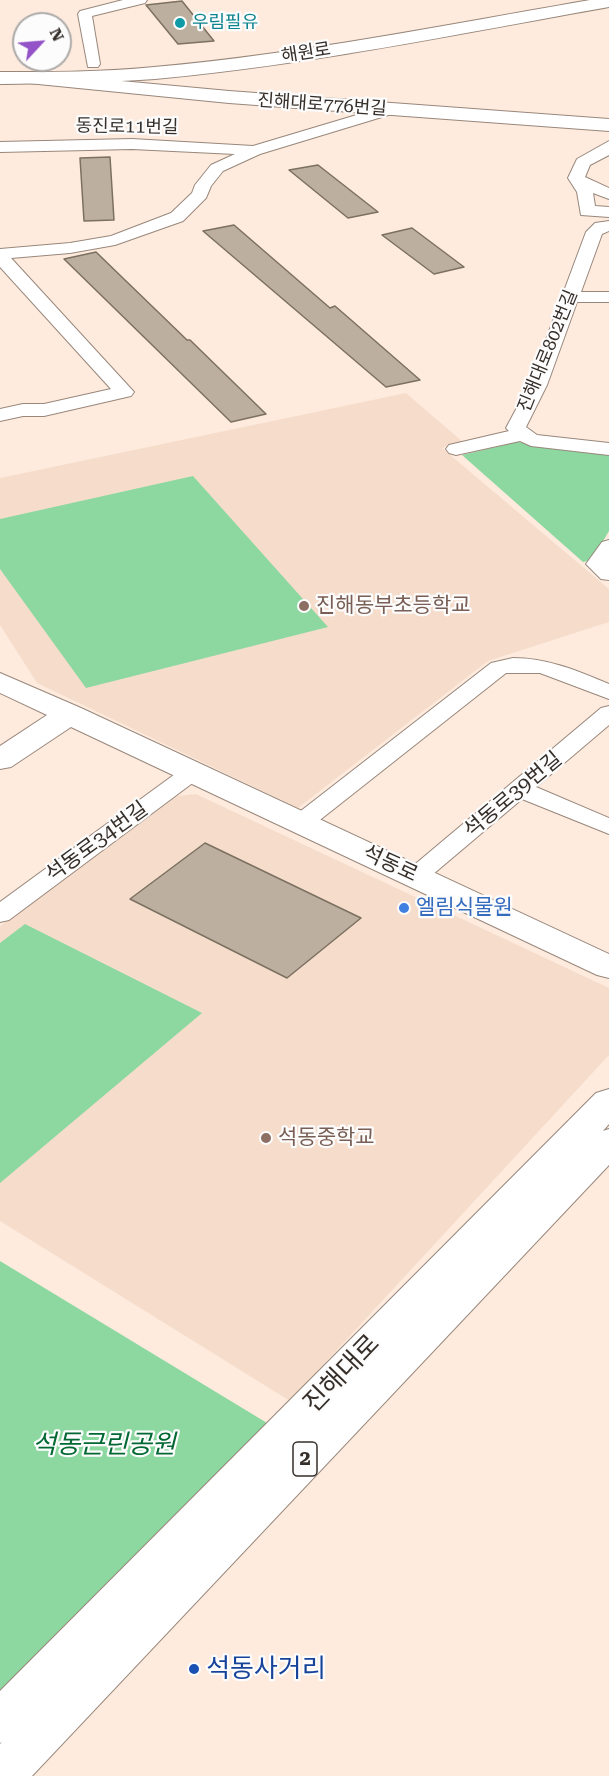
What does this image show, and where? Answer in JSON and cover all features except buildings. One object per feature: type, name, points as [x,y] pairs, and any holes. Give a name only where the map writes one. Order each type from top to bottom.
[{"type":"main road","points":[[0,69],[93,64],[308,44],[580,0]]},
{"type":"main road","name":"해원로","points":[[141,81],[609,2]]},
{"type":"main road","name":"진해대로776번길","points":[[0,78],[141,81],[390,110],[609,125]]},
{"type":"main road","name":"석동로","points":[[0,682],[609,967]]},
{"type":"main road","points":[[0,760],[69,714]]},
{"type":"main road","name":"진해대로","points":[[0,1722],[609,1102]]},
{"type":"main road","name":"2","points":[[1,1776],[609,1142]]},
{"type":"street","points":[[93,64],[85,14],[140,0]]},
{"type":"street","points":[[0,255],[70,248],[115,240],[177,217],[200,195],[203,185],[217,168],[254,151],[390,110]]},
{"type":"street","name":"동진로11번길","points":[[0,147],[132,144],[254,151]]},
{"type":"street","points":[[609,146],[608,150],[583,162],[576,178],[585,192],[587,211],[609,212]]},
{"type":"street","points":[[578,180],[609,194]]},
{"type":"street","name":"진해대로802번길","points":[[609,226],[601,227],[594,232],[538,386],[516,428],[531,440],[609,449]]},
{"type":"street","points":[[0,255],[124,392],[44,410],[23,410],[0,415]]},
{"type":"street","points":[[570,297],[609,297]]},
{"type":"street","points":[[456,450],[524,434]]},
{"type":"street","points":[[302,822],[499,668],[513,664],[541,665],[609,692]]},
{"type":"street","name":"석동로39번길","points":[[416,876],[609,713]]},
{"type":"street","name":"석동로34번길","points":[[0,914],[194,771]]},
{"type":"street","points":[[520,789],[609,827]]},
{"type":"shaded area","name":"진해동부초등학교","points":[[406,393],[463,442],[442,448],[609,589],[609,622],[488,661],[298,808],[37,683],[0,625],[0,478]]},
{"type":"shaded area","name":"석동중학교","points":[[196,794],[609,988],[609,1055],[290,1401],[0,1221],[0,926],[177,796]]},
{"type":"green space","points":[[517,442],[609,453],[609,531],[592,560],[583,562],[462,455]]},
{"type":"green space","points":[[193,476],[328,627],[86,688],[0,569],[0,519]]},
{"type":"green space","points":[[25,924],[202,1013],[0,1183],[0,943]]},
{"type":"green space","name":"석동근린공원","points":[[0,1261],[272,1426],[0,1693]]},
{"type":"place","name":"우림필유","points":[[180,23]]},
{"type":"place","name":"진해동부초등학교","points":[[304,606]]},
{"type":"place","name":"엘림식물원","points":[[404,908]]},
{"type":"place","name":"석동중학교","points":[[266,1138]]},
{"type":"place","name":"석동사거리","points":[[194,1669]]}]
